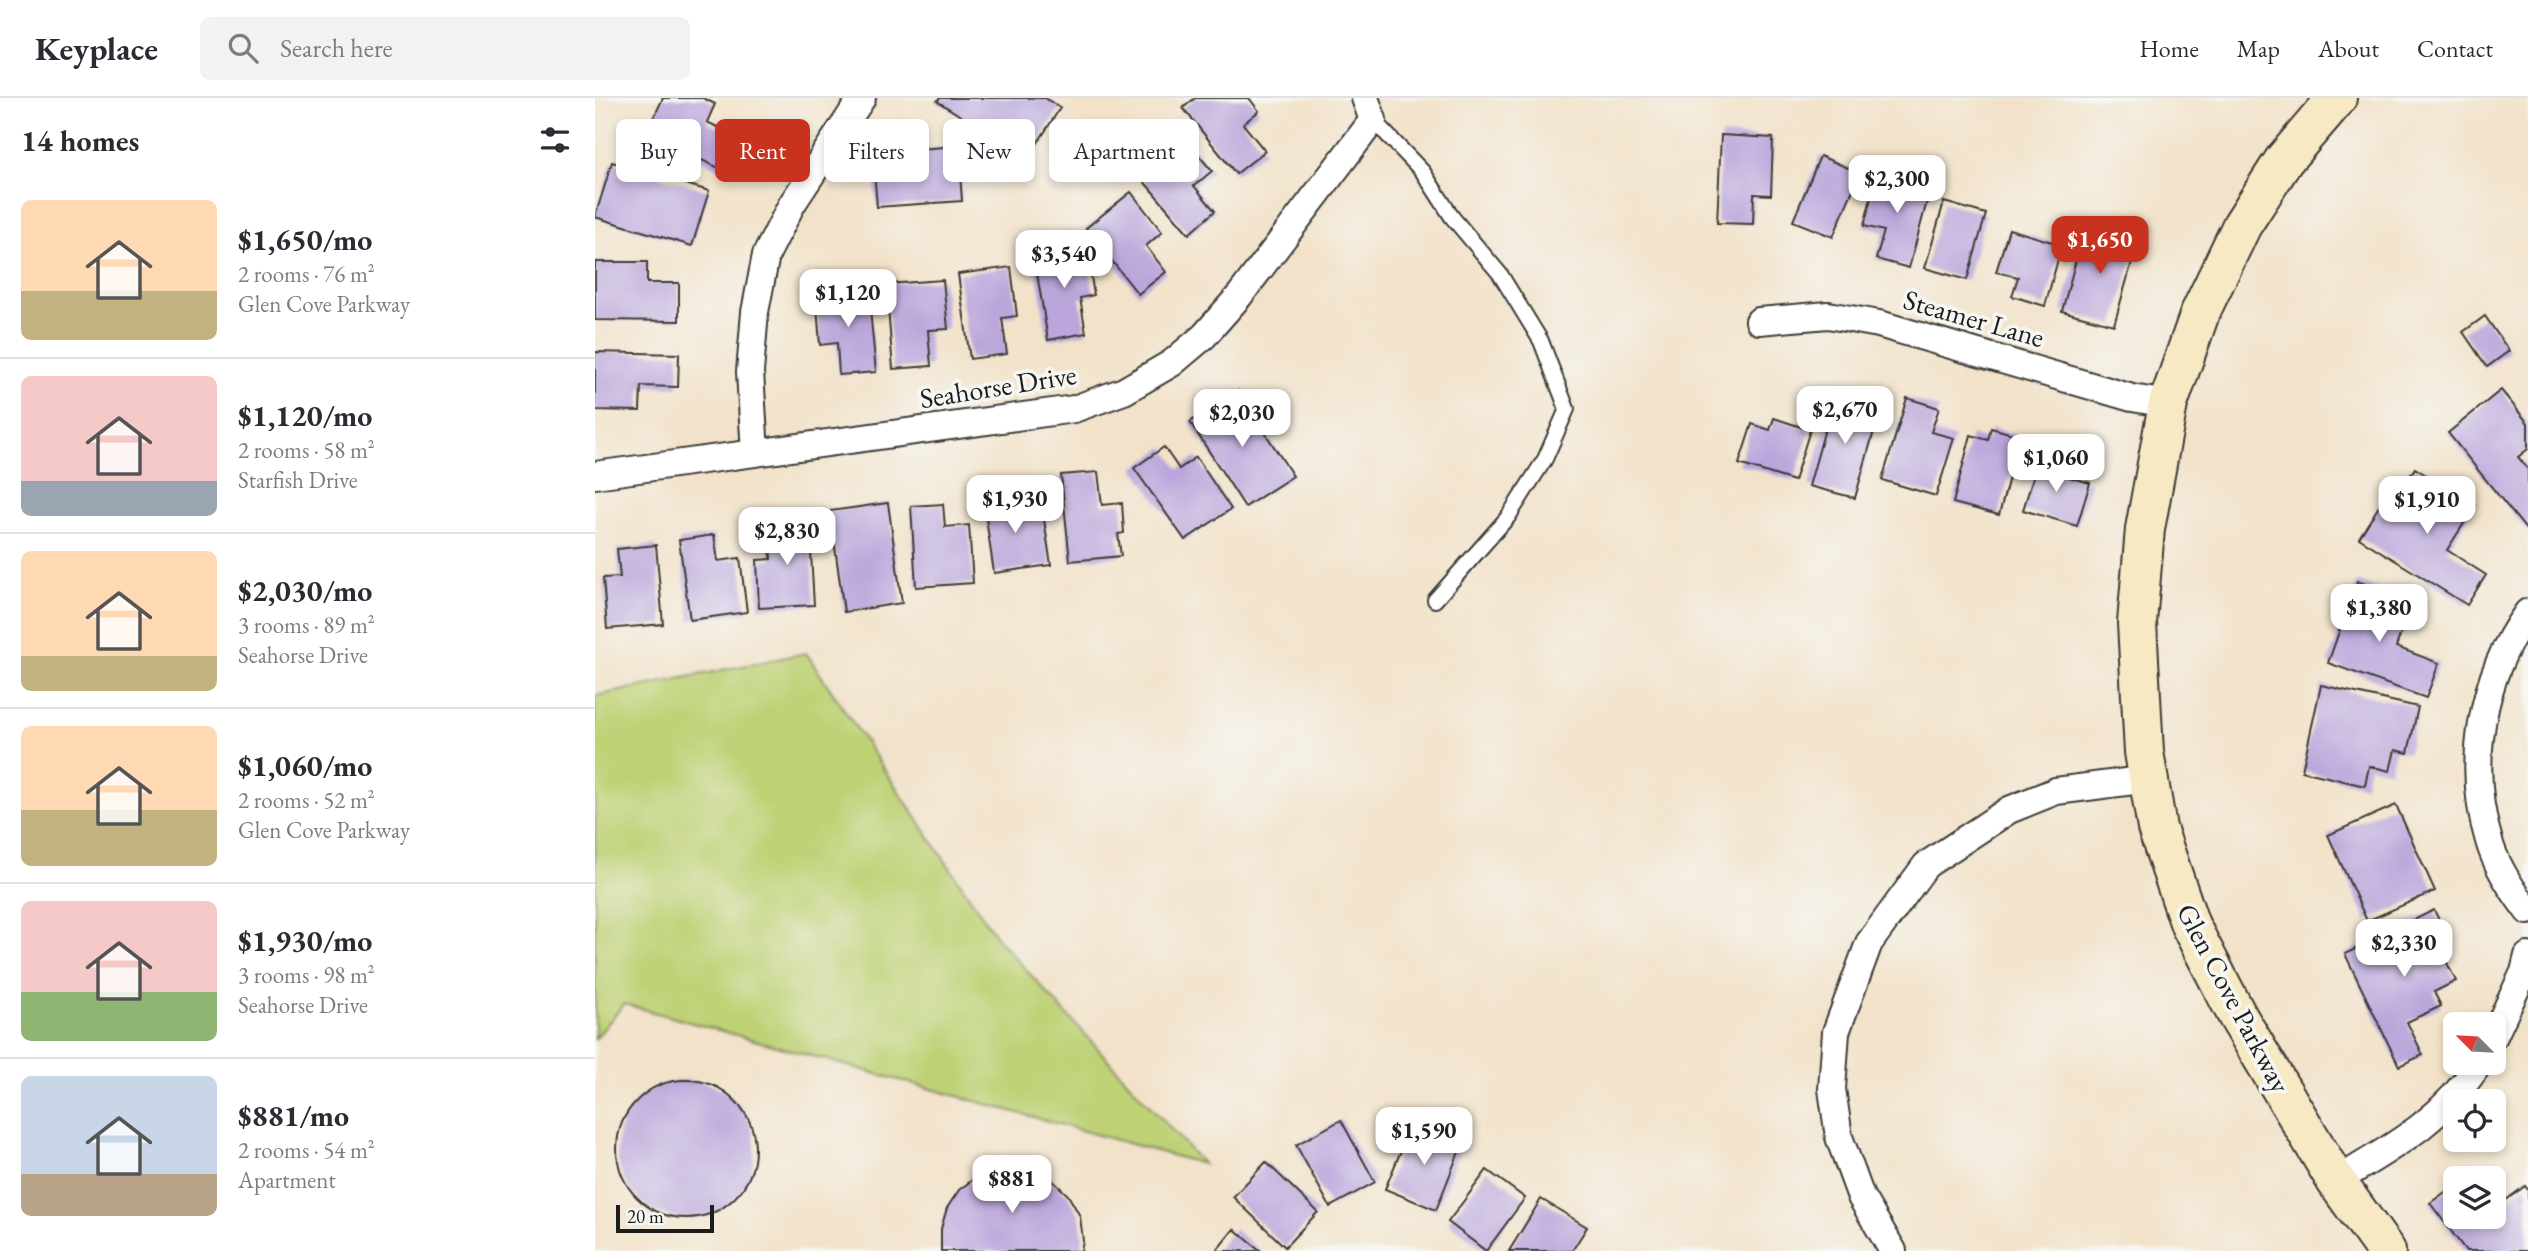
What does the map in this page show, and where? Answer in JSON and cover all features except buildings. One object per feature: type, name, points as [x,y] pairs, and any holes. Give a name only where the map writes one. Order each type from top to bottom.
[{"type":"street","points":[[755,453],[750,372],[754,312],[766,255],[792,204],[862,98]]},
{"type":"street","name":"Glen Cove Parkway","points":[[2337,98],[2284,160],[2242,225],[2200,313],[2168,404],[2145,529],[2137,623],[2144,752],[2157,828],[2190,925],[2238,1017],[2336,1181],[2386,1251]]},
{"type":"street","name":"Seahorse Drive","points":[[595,475],[1074,409],[1125,391],[1172,363],[1203,336],[1240,295],[1369,109]]},
{"type":"street","name":"Steamer Lane","points":[[1759,321],[1828,315],[1879,324],[2133,398],[2168,404]]},
{"type":"street","points":[[2528,612],[2511,638],[2491,684],[2481,728],[2476,775],[2489,843],[2516,895],[2528,911]]},
{"type":"street","points":[[1893,1251],[1856,1185],[1839,1137],[1832,1089],[1836,1032],[1869,943],[1926,865],[2009,810],[2056,791],[2149,779]]},
{"type":"street","points":[[2505,1012],[2524,972],[2528,956]]},
{"type":"street","points":[[2336,1181],[2412,1135],[2463,1088],[2472,1075]]},
{"type":"lane","points":[[1369,109],[1423,172],[1452,217],[1500,274],[1541,341],[1567,409],[1545,459],[1508,517],[1435,600]]},
{"type":"green space","points":[[806,653],[997,938],[1203,1164],[624,1004],[595,1039],[595,696]]}]
